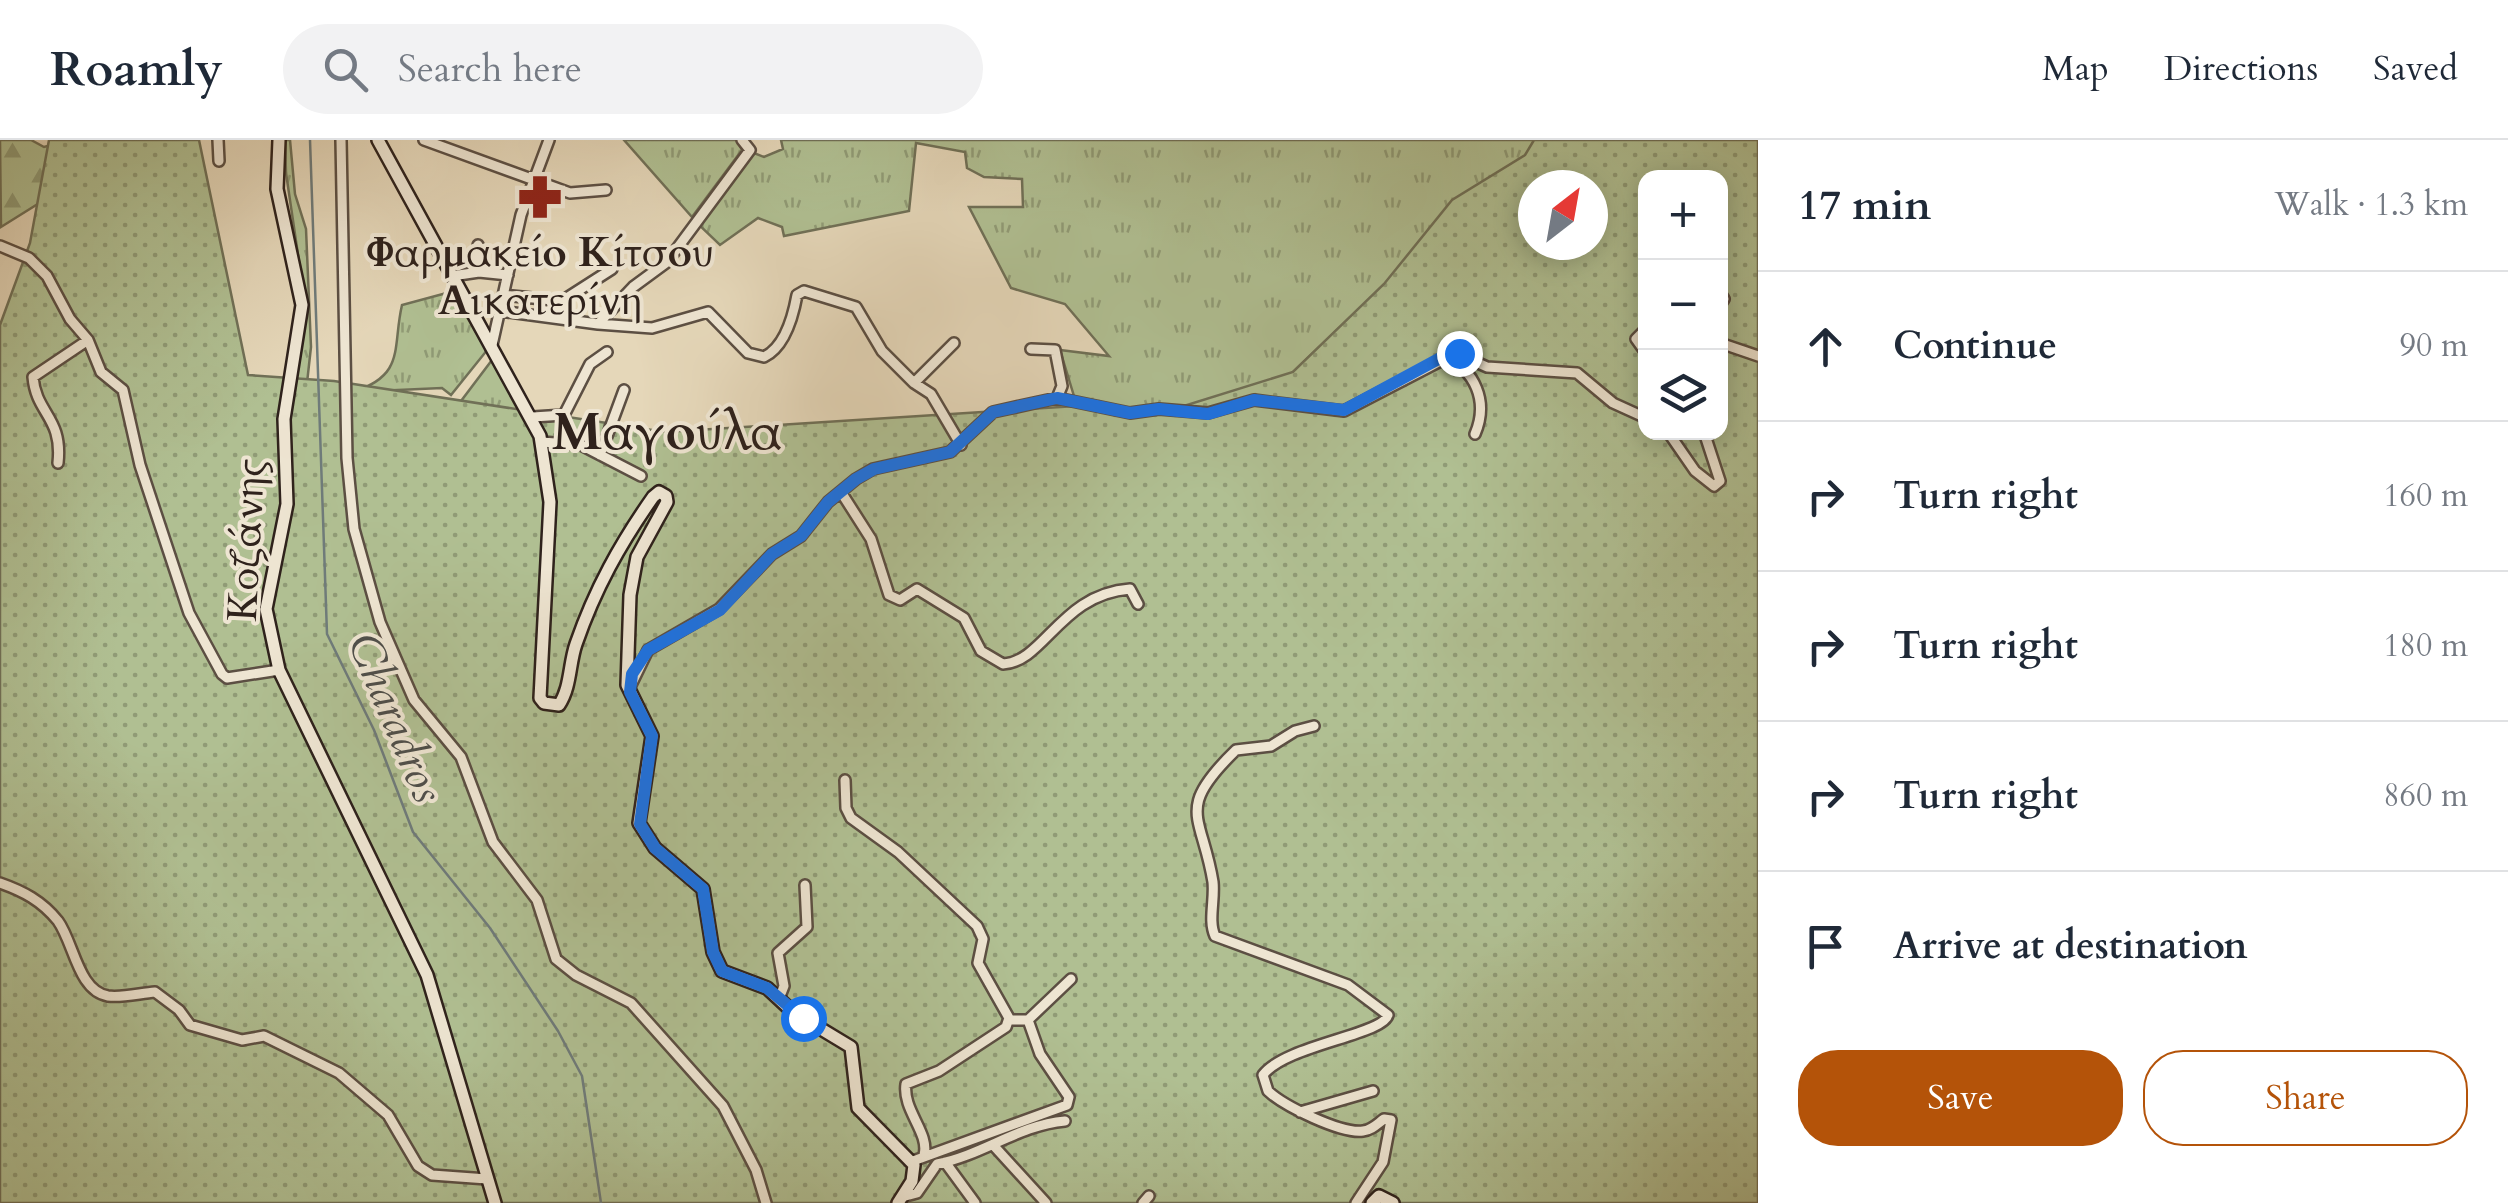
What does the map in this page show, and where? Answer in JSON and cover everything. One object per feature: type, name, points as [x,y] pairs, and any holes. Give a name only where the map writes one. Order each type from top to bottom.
[{"type":"main road","name":"Κοζάνης","points":[[279,140],[276,188],[302,305],[284,419],[287,504],[267,590],[266,619],[279,670],[427,975],[495,1203]]},
{"type":"main road","points":[[378,140],[534,417],[542,442],[550,502],[540,698],[549,705],[559,705],[565,696],[575,646],[606,566],[656,494],[668,500],[637,558],[633,578],[626,672],[630,692],[652,736],[639,814],[642,831],[703,889],[713,952],[722,971],[761,985],[851,1047],[856,1060],[853,1093],[858,1108],[918,1158],[900,1200]]},
{"type":"main road","points":[[1372,1203],[1380,1196],[1393,1203]]},
{"type":"street","points":[[218,140],[219,161]]},
{"type":"street","points":[[340,140],[348,458],[354,529],[380,622],[414,700],[461,757],[493,842],[538,900],[556,959],[576,975],[632,1003],[723,1106],[756,1170],[766,1203]]},
{"type":"street","points":[[424,140],[573,194],[606,190]]},
{"type":"street","points":[[492,345],[534,178],[549,140]]},
{"type":"street","points":[[598,324],[633,287],[667,262],[750,150],[742,140]]},
{"type":"street","points":[[0,246],[40,266],[70,319],[88,340],[101,372],[122,390],[140,465],[190,613],[222,674],[226,678],[279,670]]},
{"type":"street","points":[[478,246],[479,272]]},
{"type":"street","points":[[504,296],[562,300],[612,269]]},
{"type":"street","points":[[452,276],[479,272],[508,275]]},
{"type":"street","points":[[500,311],[652,328],[708,312],[748,353],[764,358],[775,351],[794,314],[798,296],[804,292],[856,307],[882,351],[931,394],[960,444]]},
{"type":"street","points":[[58,463],[60,443],[54,419],[40,404],[33,377],[88,340]]},
{"type":"street","points":[[914,383],[954,342]]},
{"type":"street","points":[[1728,346],[1758,356]]},
{"type":"street","points":[[1030,349],[1054,350],[1062,386],[1057,398]]},
{"type":"street","points":[[534,417],[565,414],[590,364],[607,352]]},
{"type":"street","points":[[630,692],[632,674],[648,650],[720,610],[775,551],[801,536],[840,492],[869,470],[935,458],[960,444],[993,412],[1057,398],[1130,413],[1159,409],[1208,414],[1254,400],[1344,410],[1444,356],[1459,353],[1488,366],[1572,372],[1613,402],[1638,414]]},
{"type":"street","points":[[1444,356],[1466,369],[1477,385],[1480,414],[1475,434]]},
{"type":"street","points":[[600,455],[624,390]]},
{"type":"street","points":[[1674,440],[1695,471],[1714,486],[1720,482],[1707,440]]},
{"type":"street","points":[[542,442],[581,445],[641,476]]},
{"type":"street","points":[[840,492],[871,539],[889,595],[900,600],[917,589],[964,618],[981,651],[1004,664],[1031,655],[1050,629],[1096,596],[1130,589],[1138,604]]},
{"type":"street","points":[[1314,726],[1295,730],[1271,746],[1236,750],[1198,799],[1195,814],[1212,879],[1215,936],[1354,988],[1388,1016],[1379,1027],[1317,1043],[1266,1071],[1263,1080],[1268,1091],[1300,1112],[1356,1132],[1390,1120],[1383,1162],[1356,1203]]},
{"type":"street","points":[[845,780],[846,808],[851,818],[898,852],[976,925],[983,940],[978,964],[1010,1020]]},
{"type":"street","points":[[0,883],[32,897],[53,916],[75,950],[84,981],[106,996],[155,992],[190,1026],[242,1040],[269,1038],[327,1066],[368,1096],[397,1126],[418,1166],[432,1175],[488,1179]]},
{"type":"street","points":[[779,1000],[784,986],[778,953],[807,927],[805,884]]},
{"type":"street","points":[[1010,1020],[1028,1020],[1071,979]]},
{"type":"street","points":[[918,1158],[926,1144],[906,1102],[906,1084],[946,1066],[1006,1027],[1010,1020]]},
{"type":"street","points":[[918,1158],[975,1142],[1067,1105],[1069,1097],[1040,1054],[1028,1020]]},
{"type":"street","points":[[1300,1112],[1373,1091]]},
{"type":"street","points":[[900,1200],[917,1193],[932,1168],[970,1158],[1030,1127],[1066,1120]]},
{"type":"street","points":[[994,1146],[1046,1203]]},
{"type":"street","points":[[945,1162],[976,1203]]},
{"type":"green space","points":[[0,140],[31,140],[44,147],[63,142],[68,185],[1,227]]},
{"type":"green space","points":[[49,140],[199,140],[248,375],[334,381],[665,432],[1077,406],[1171,410],[1293,372],[1384,284],[1452,200],[1525,155],[1534,140],[1758,140],[1758,1203],[0,1203],[0,325],[30,243]]},
{"type":"green space","points":[[285,140],[290,140],[295,194],[306,229],[311,347],[307,383],[290,425],[306,309],[286,173]]},
{"type":"green space","points":[[624,140],[737,140],[742,150],[692,217]]},
{"type":"green space","points":[[781,140],[1578,140],[1588,170],[1518,170],[1518,251],[1339,328],[1293,372],[1758,1203],[1222,1203],[1077,406],[1060,350],[1109,356],[1065,304],[1011,288],[969,207],[1023,207],[1022,179],[984,177],[967,168],[965,152],[916,143],[909,211],[784,236],[782,227],[758,218],[720,245],[697,223],[754,153],[764,157],[783,149]]},
{"type":"green space","points":[[454,291],[488,349],[451,395],[442,388],[353,392],[382,377],[389,368],[402,305]]},
{"type":"green space","points":[[492,360],[527,418],[452,413]]},
{"type":"waterway","name":"Charadros","points":[[310,140],[327,634],[374,730],[413,832],[490,928],[558,1031],[582,1076],[601,1203]]},
{"type":"place","name":"Φαρμακείο Κίτσου Αικατερίνη","points":[[540,197]]},
{"type":"district","name":"Μαγούλα","points":[[667,431]]},
{"type":"route","points":[[803,1018],[767,988],[722,971],[713,952],[703,889],[655,848],[642,831],[639,814],[652,736],[630,692],[632,674],[648,650],[720,610],[772,554],[801,536],[828,502],[869,470],[950,452],[993,412],[1057,398],[1130,413],[1159,409],[1208,414],[1254,400],[1344,410],[1444,356],[1459,353]]}]
